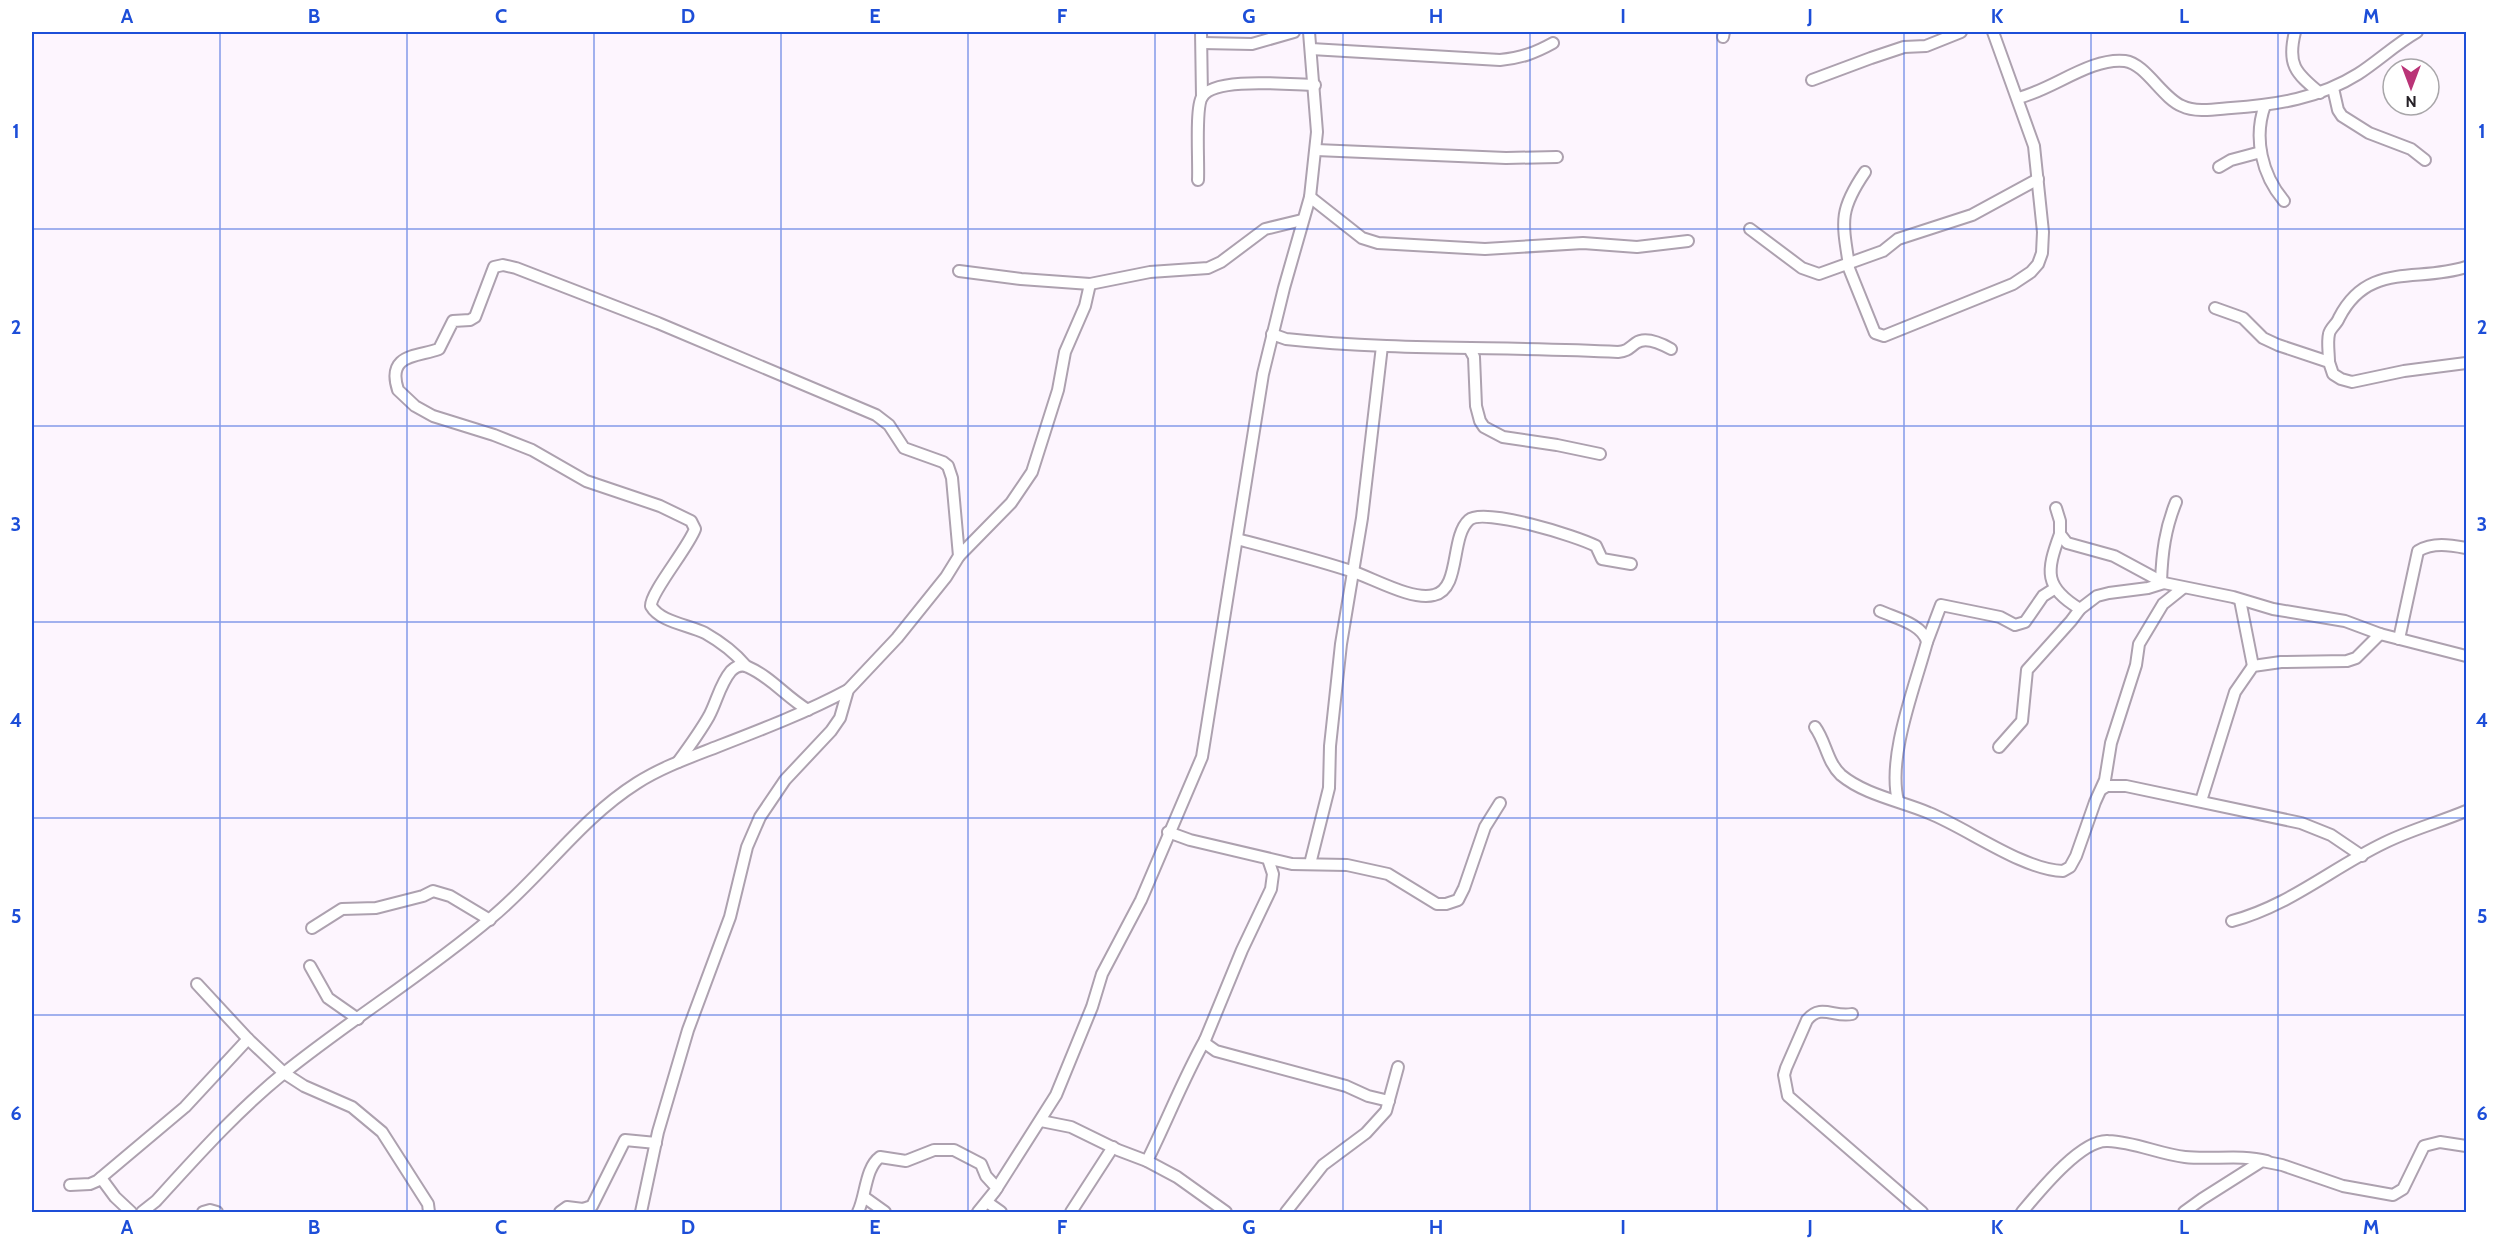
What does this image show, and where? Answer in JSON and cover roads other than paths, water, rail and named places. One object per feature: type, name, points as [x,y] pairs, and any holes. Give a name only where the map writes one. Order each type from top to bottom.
[{"type":"street","points":[[1198,180],[1198,110],[1202,97],[1202,37],[1252,44],[1294,32]]},
{"type":"street","points":[[978,1212],[997,1188],[1041,1121],[1067,1071],[1102,974],[1141,900],[1168,832],[1202,757],[1263,374],[1302,220],[1310,197],[1316,150],[1315,86],[1309,32]]},
{"type":"street","points":[[1812,80],[1904,47],[1926,46],[1961,32]]},
{"type":"street","points":[[1865,172],[1851,192],[1844,209],[1848,265],[1875,333],[1880,336],[1916,323],[2013,284],[2031,272],[2038,264],[2042,253],[2043,232],[2034,146],[1993,32]]},
{"type":"street","points":[[2295,32],[2292,45],[2294,67],[2298,75],[2320,93]]},
{"type":"street","points":[[2018,98],[2034,94],[2103,64],[2125,61],[2142,70],[2151,81],[2181,106],[2201,109],[2265,105],[2333,88],[2358,74],[2417,32]]},
{"type":"street","points":[[1311,49],[1500,60],[1534,54],[1553,43]]},
{"type":"street","points":[[1202,97],[1210,88],[1223,85],[1315,86]]},
{"type":"street","points":[[2333,88],[2337,110],[2342,116],[2368,133],[2411,149],[2425,160]]},
{"type":"street","points":[[2265,105],[2260,124],[2261,152],[2271,185],[2284,201]]},
{"type":"street","points":[[1316,150],[1506,158],[1557,157]]},
{"type":"street","points":[[2219,167],[2231,160],[2261,152]]},
{"type":"street","points":[[1750,230],[1810,271],[1819,274],[1884,251],[1898,239],[1972,215],[2038,179]]},
{"type":"street","points":[[1310,197],[1362,238],[1378,243],[1485,249],[1583,243],[1637,247],[1688,241]]},
{"type":"street","points":[[959,271],[1090,284],[1150,272],[1208,268],[1221,262],[1265,229],[1302,220]]},
{"type":"street","points":[[808,710],[794,702],[771,681],[745,665],[735,654],[705,633],[660,615],[651,606],[655,593],[681,556],[692,535],[695,528],[691,520],[660,506],[586,481],[532,450],[494,435],[433,416],[415,406],[398,390],[397,372],[401,362],[417,353],[439,349],[453,321],[470,320],[475,317],[494,267],[503,265],[516,268],[626,309],[882,419],[890,426],[904,448],[943,462],[951,471],[959,556]]},
{"type":"street","points":[[2466,267],[2402,275],[2361,290],[2343,309],[2339,320],[2330,331],[2329,362],[2333,374],[2340,379],[2352,382],[2404,371],[2466,363]]},
{"type":"street","points":[[142,1212],[156,1201],[231,1120],[284,1073],[490,920],[517,897],[581,828],[635,784],[678,762],[808,710],[848,690],[897,638],[959,556],[1011,503],[1032,472],[1058,390],[1065,352],[1085,306],[1090,284]]},
{"type":"street","points":[[2215,308],[2243,318],[2263,338],[2329,362]]},
{"type":"street","points":[[1272,334],[1295,340],[1382,346],[1514,347],[1618,352],[1630,349],[1643,340],[1662,344],[1671,349]]},
{"type":"street","points":[[1310,864],[1329,788],[1331,732],[1341,644],[1367,478],[1382,346]]},
{"type":"street","points":[[1469,348],[1474,357],[1476,406],[1484,427],[1503,437],[1600,454]]},
{"type":"street","points":[[2162,582],[2164,538],[2176,502]]},
{"type":"street","points":[[2056,508],[2060,520],[2060,534],[2051,573],[2054,589],[2060,596],[2080,609]]},
{"type":"street","points":[[1238,538],[1353,571],[1408,592],[1434,595],[1448,584],[1457,544],[1468,520],[1480,515],[1536,526],[1570,536],[1596,546],[1602,559],[1631,564]]},
{"type":"street","points":[[2060,534],[2067,543],[2114,556],[2162,582],[2273,609],[2345,621],[2380,634],[2466,656]]},
{"type":"street","points":[[2399,639],[2418,551],[2437,545],[2466,548]]},
{"type":"street","points":[[1999,747],[2022,721],[2026,670],[2080,609],[2103,594],[2148,588],[2162,582]]},
{"type":"street","points":[[1815,727],[1834,767],[1856,784],[1929,813],[2034,864],[2063,871],[2070,867],[2076,856],[2095,802],[2102,789],[2111,744],[2136,665],[2139,644],[2163,604],[2183,588]]},
{"type":"street","points":[[1898,801],[1894,780],[1906,720],[1927,642],[1941,605],[2000,617],[2015,625],[2025,621],[2043,596],[2054,589]]},
{"type":"street","points":[[2201,801],[2235,692],[2253,666],[2240,600]]},
{"type":"street","points":[[1880,611],[1918,628],[1926,637],[1927,642]]},
{"type":"street","points":[[2253,666],[2281,662],[2348,662],[2356,658],[2380,634]]},
{"type":"street","points":[[678,762],[710,714],[728,676],[735,667],[745,665]]},
{"type":"street","points":[[641,1212],[656,1143],[688,1030],[730,917],[752,837],[760,817],[784,780],[831,731],[840,718],[848,690]]},
{"type":"street","points":[[1875,792],[1894,780]]},
{"type":"street","points":[[2102,789],[2107,786],[2126,786],[2201,801],[2235,811],[2301,823],[2319,829],[2362,856]]},
{"type":"street","points":[[1168,832],[1292,864],[1362,867],[1388,874],[1437,904],[1446,904],[1458,900],[1485,827],[1500,803]]},
{"type":"street","points":[[2232,921],[2259,914],[2288,900],[2385,843],[2466,811]]},
{"type":"street","points":[[1147,1161],[1205,1040],[1242,950],[1271,889],[1273,874],[1268,859]]},
{"type":"street","points":[[312,928],[342,909],[376,908],[423,896],[433,891],[450,896],[490,920]]},
{"type":"street","points":[[310,966],[328,998],[358,1019]]},
{"type":"street","points":[[197,984],[248,1039],[284,1073],[304,1086],[352,1107],[382,1132],[428,1204],[429,1212]]},
{"type":"street","points":[[1852,1014],[1843,1016],[1820,1011],[1813,1013],[1807,1020],[1784,1075],[1788,1096],[1922,1212]]},
{"type":"street","points":[[70,1185],[90,1184],[101,1178],[185,1107],[248,1039]]},
{"type":"street","points":[[1205,1040],[1208,1046],[1216,1051],[1346,1086],[1368,1096],[1389,1101]]},
{"type":"street","points":[[1196,1055],[1216,1051]]},
{"type":"street","points":[[1286,1212],[1323,1166],[1366,1133],[1386,1111],[1398,1067]]},
{"type":"street","points":[[1041,1121],[1071,1127],[1113,1148],[1147,1161],[1177,1177],[1226,1212]]},
{"type":"street","points":[[560,1212],[567,1207],[583,1209],[591,1206],[625,1140],[656,1143]]},
{"type":"street","points":[[2022,1212],[2047,1183],[2086,1148],[2099,1142],[2120,1142],[2188,1158],[2215,1156],[2254,1158],[2343,1186],[2393,1195],[2403,1189],[2424,1146],[2440,1142],[2466,1146]]},
{"type":"street","points":[[1071,1212],[1113,1148]]},
{"type":"street","points":[[858,1212],[875,1160],[880,1157],[906,1161],[934,1150],[954,1150],[981,1164],[986,1176],[997,1188]]},
{"type":"street","points":[[2184,1212],[2258,1163],[2267,1161]]},
{"type":"street","points":[[101,1178],[115,1197],[131,1212]]},
{"type":"street","points":[[864,1197],[885,1212]]},
{"type":"street","points":[[987,1202],[1001,1212]]},
{"type":"street","points":[[203,1212],[210,1210],[217,1212]]}]
